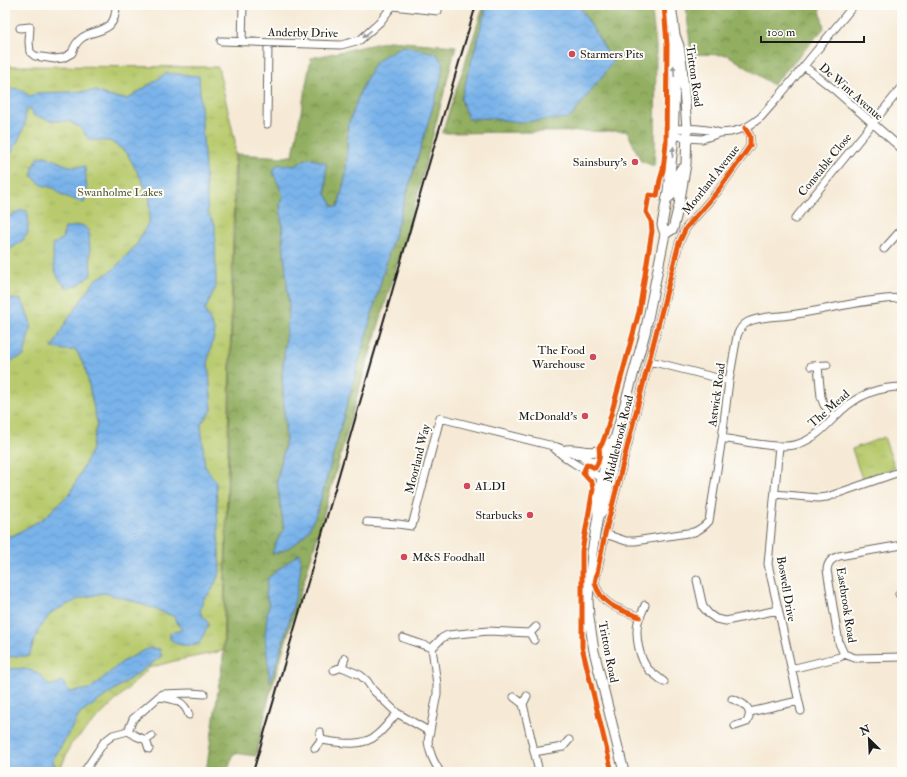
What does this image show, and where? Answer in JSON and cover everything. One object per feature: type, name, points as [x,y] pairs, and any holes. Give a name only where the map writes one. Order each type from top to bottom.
[{"type":"main road","name":"Tritton Road","points":[[665,234],[673,229],[679,205],[686,164],[687,138],[680,46],[675,35],[671,5]]},
{"type":"main road","name":"Tritton Road","points":[[624,772],[594,650],[589,618],[589,579],[598,516],[597,500],[606,478],[608,453],[615,440],[645,333],[665,234],[662,225],[664,201],[670,179],[674,132],[675,79],[673,47],[675,35]]},
{"type":"main road","points":[[664,201],[675,192],[678,174],[686,164]]},
{"type":"main road","points":[[566,450],[597,451],[615,440]]},
{"type":"street","points":[[20,28],[30,27],[30,52],[35,56],[55,59],[63,58],[72,53],[74,45],[83,37],[111,25],[116,11],[116,5]]},
{"type":"street","points":[[242,42],[243,5]]},
{"type":"street","points":[[393,5],[438,11]]},
{"type":"street","name":"Anderby Drive","points":[[220,41],[341,45],[360,40],[380,22],[393,5]]},
{"type":"street","name":"Moorland Avenue","points":[[720,133],[745,128],[761,117],[854,5]]},
{"type":"street","points":[[267,124],[268,43]]},
{"type":"street","name":"De Wint Avenue","points":[[804,66],[902,150]]},
{"type":"street","name":"Constable Close","points":[[795,219],[902,87]]},
{"type":"street","points":[[674,132],[687,128],[711,130],[720,133]]},
{"type":"street","name":"Moorland Avenue","points":[[678,243],[686,228],[718,191],[750,146],[750,136],[745,128]]},
{"type":"street","points":[[674,132],[687,138],[702,139],[720,133]]},
{"type":"street","points":[[884,249],[902,229]]},
{"type":"street","name":"Middlebrook Road","points":[[640,617],[612,606],[605,601],[595,584],[605,534],[650,361],[678,243]]},
{"type":"street","name":"Astwick Road","points":[[605,534],[626,541],[635,541],[694,532],[705,526],[710,516],[729,381],[737,336],[739,330],[747,322],[868,300],[902,298]]},
{"type":"street","points":[[650,361],[729,381]]},
{"type":"street","points":[[827,365],[814,366],[824,405],[835,418]]},
{"type":"street","name":"The Mead","points":[[722,438],[779,446],[796,445],[807,441],[823,430],[852,402],[864,395],[889,387],[902,387]]},
{"type":"street","name":"Moorland Way","points":[[367,522],[412,526],[440,418],[551,445],[608,467]]},
{"type":"street","name":"Moorland Way","points":[[551,445],[561,454],[606,478]]},
{"type":"street","name":"Boswell Drive","points":[[779,446],[768,564],[800,711]]},
{"type":"street","points":[[775,494],[818,498],[827,497],[902,471]]},
{"type":"street","name":"Eastbrook Road","points":[[902,545],[839,556],[830,560],[828,564],[828,574],[839,643],[844,654],[855,658],[902,657]]},
{"type":"street","points":[[697,580],[703,607],[716,619],[726,621],[778,610]]},
{"type":"street","points":[[645,605],[640,617],[637,637],[645,664],[649,670],[664,682]]},
{"type":"street","points":[[432,648],[442,638],[448,635],[488,631],[530,633],[536,627]]},
{"type":"street","points":[[530,633],[534,640]]},
{"type":"street","points":[[403,638],[432,648]]},
{"type":"street","points":[[432,648],[437,694],[428,741],[428,749],[440,772]]},
{"type":"street","name":"Eastbrook Road","points":[[791,669],[840,657],[844,654]]},
{"type":"street","points":[[342,667],[345,658]]},
{"type":"street","points":[[334,670],[342,667],[360,676],[367,681],[373,690],[397,713],[430,732]]},
{"type":"street","points":[[128,731],[133,719],[143,712],[162,694],[204,694]]},
{"type":"street","points":[[523,704],[527,696]]},
{"type":"street","points":[[159,697],[177,699],[182,702],[189,715]]},
{"type":"street","points":[[514,697],[523,704],[539,772]]},
{"type":"street","points":[[732,699],[744,704],[750,712],[747,722],[735,726]]},
{"type":"street","points":[[750,712],[798,701]]},
{"type":"street","points":[[321,740],[349,744],[364,742],[378,735],[397,713]]},
{"type":"street","points":[[84,772],[104,742],[113,735],[128,731],[136,736],[149,738],[149,749]]},
{"type":"street","points":[[315,748],[321,740],[320,732]]},
{"type":"street","points":[[563,747],[569,740]]},
{"type":"street","points":[[534,752],[563,747],[570,750]]},
{"type":"green space","points":[[484,5],[487,5],[461,99],[468,119],[488,118],[520,122],[613,62],[579,5],[651,5],[656,46],[654,166],[641,161],[627,131],[442,133]]},
{"type":"green space","points":[[686,5],[819,5],[824,28],[773,85],[728,55],[691,54]]},
{"type":"green space","points":[[389,41],[456,46],[411,220],[363,376],[317,538],[269,697],[256,756],[234,753],[227,772],[206,772],[224,651],[236,154],[285,157],[293,155],[311,58]],"holes":[[[374,64],[440,83],[390,249],[319,506],[308,531],[294,544],[279,553],[275,545],[284,529],[277,481],[286,440],[282,376],[289,307],[280,204],[295,166],[308,158],[325,163],[326,194],[333,206],[338,207],[346,174],[348,126],[360,92]]]},
{"type":"green space","name":"Swanholme Lakes","points":[[5,66],[218,67],[235,141],[223,651],[174,661],[149,668],[71,744],[59,772],[5,772]]},
{"type":"green space","points":[[884,437],[895,468],[862,479],[852,449]]},
{"type":"water","points":[[487,5],[579,5],[613,62],[570,118],[520,122],[488,118],[468,119],[461,99]]},
{"type":"water","points":[[403,46],[436,53],[443,64],[440,83],[390,249],[319,506],[306,533],[298,541],[287,548],[272,554],[284,529],[277,481],[286,440],[282,376],[289,307],[280,204],[283,195],[273,172],[278,164],[295,166],[308,158],[326,163],[326,194],[333,206],[338,207],[346,174],[348,126],[360,92],[374,64],[387,54]]},
{"type":"water","points":[[167,73],[199,76],[208,214],[215,224],[216,287],[205,310],[215,332],[208,360],[212,410],[201,424],[205,466],[216,482],[220,572],[212,590],[203,600],[200,612],[209,624],[199,644],[180,645],[170,639],[170,633],[182,630],[173,616],[133,601],[104,593],[81,598],[52,612],[39,629],[29,656],[5,657],[5,535],[12,536],[44,518],[71,492],[91,451],[97,423],[85,367],[76,350],[52,348],[66,322],[95,280],[113,270],[137,244],[149,221],[150,196],[127,153],[110,141],[89,140],[80,127],[68,121],[53,121],[34,116],[31,109],[27,109],[26,111],[25,124],[21,134],[5,162],[5,88],[20,89],[31,97],[36,93],[96,91],[111,97],[128,99]]},
{"type":"water","points":[[45,156],[69,166],[85,166],[87,192],[84,203],[61,195],[56,189],[42,185],[32,176],[33,167],[38,158]]},
{"type":"water","points":[[21,210],[27,211],[28,214],[28,233],[22,241],[5,253],[5,225],[8,217]]},
{"type":"water","points":[[82,225],[89,231],[91,275],[78,285],[67,288],[58,278],[54,268],[53,244],[62,239],[65,228]]},
{"type":"water","points":[[5,298],[22,300],[31,324],[24,356],[5,363]]},
{"type":"water","points":[[299,553],[301,562],[300,576],[296,595],[270,683],[265,637],[269,605],[266,595],[268,578]]},
{"type":"water","points":[[149,648],[160,649],[161,657],[80,714],[53,760],[56,772],[5,772],[5,669],[18,669],[36,672],[50,686],[62,681],[69,692],[90,689],[122,662]]},
{"type":"railway","points":[[253,772],[476,5]]},
{"type":"cycle path","points":[[612,772],[582,647],[582,551],[593,489],[592,483],[583,473],[587,464],[595,468],[598,463],[599,447],[602,444],[606,433],[639,312],[652,231],[651,221],[646,212],[649,195],[657,196],[663,170],[666,143],[667,45],[664,5]]},
{"type":"cycle path","points":[[640,617],[612,606],[602,597],[595,583],[605,534],[679,243],[686,228],[718,191],[750,146],[750,136],[745,128]]},
{"type":"place","name":"Starmers Pits","points":[[572,54]]},
{"type":"place","name":"Sainsbury's","points":[[635,162]]},
{"type":"place","name":"The Food Warehouse","points":[[593,357]]},
{"type":"place","name":"McDonald's","points":[[585,416]]},
{"type":"place","name":"ALDI","points":[[467,486]]},
{"type":"place","name":"Starbucks","points":[[530,515]]},
{"type":"place","name":"M&S Foodhall","points":[[404,557]]}]
